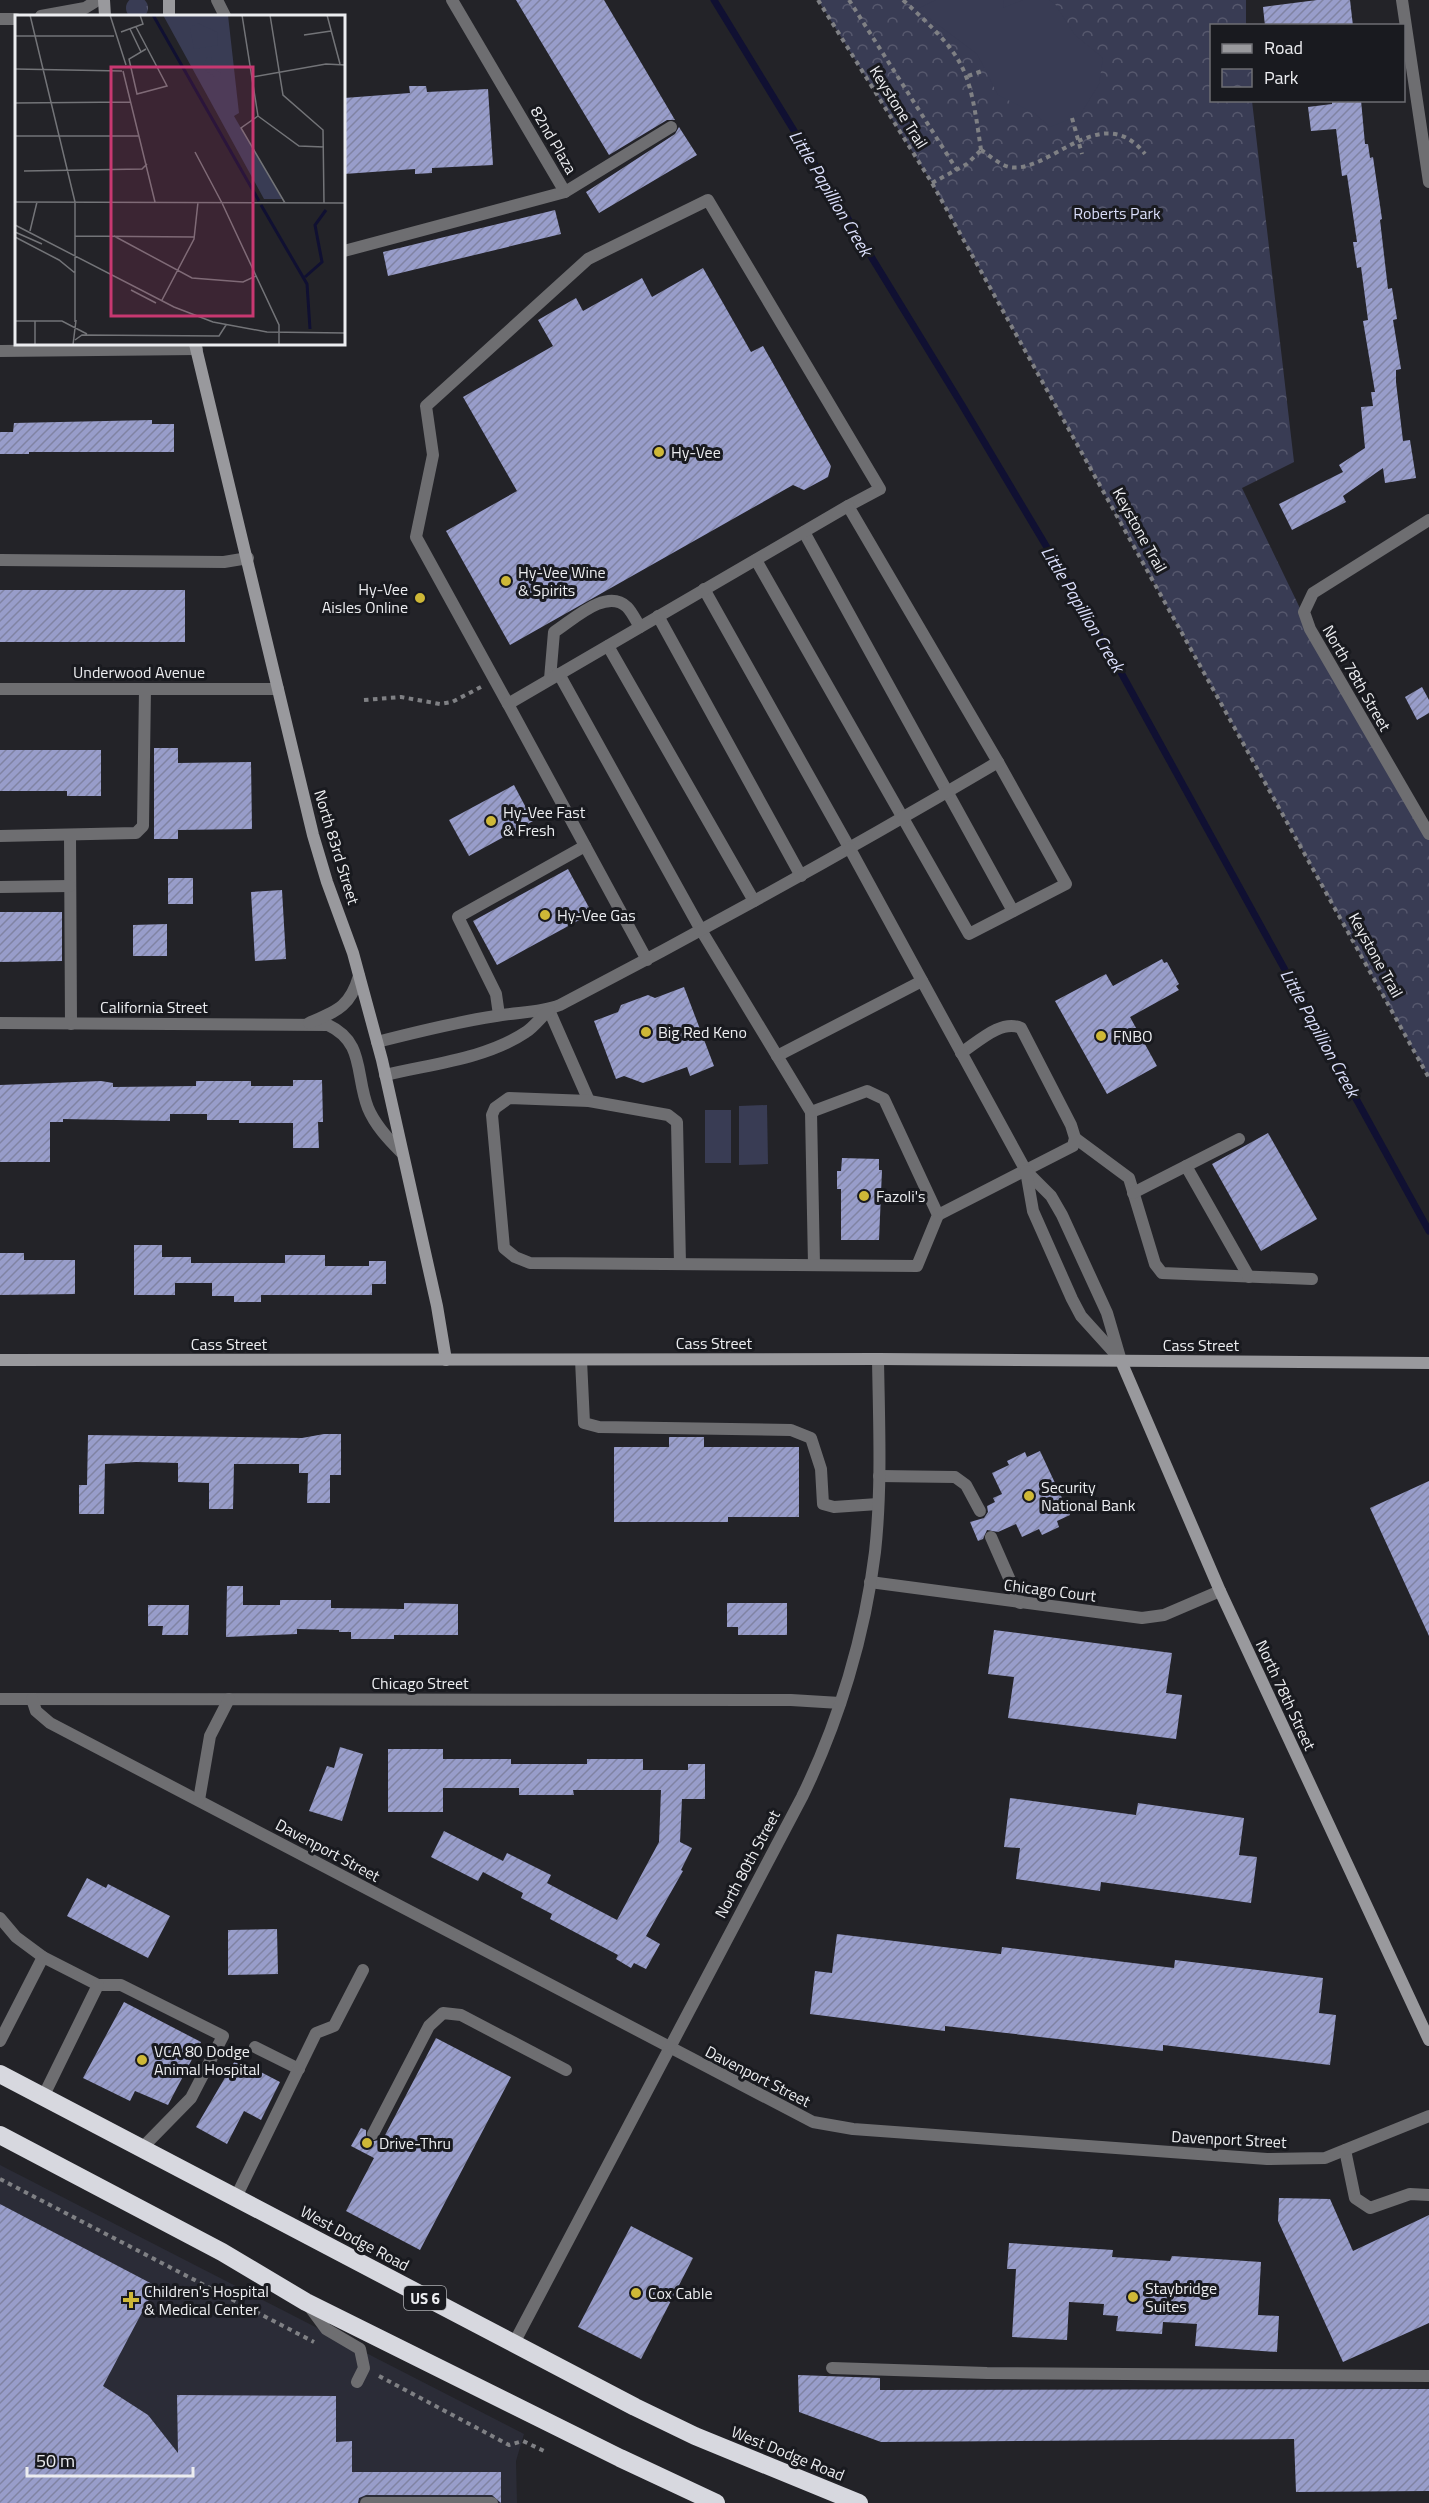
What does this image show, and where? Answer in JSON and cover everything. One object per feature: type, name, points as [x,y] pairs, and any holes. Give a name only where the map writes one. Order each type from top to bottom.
[{"type":"highway","name":"West Dodge Road","points":[[0,2074],[513,2344],[695,2436],[859,2503]]},
{"type":"highway","points":[[0,2135],[222,2252],[306,2302],[620,2458],[716,2503]]},
{"type":"main road","points":[[104,0],[105,15]]},
{"type":"main road","name":"North 83rd Street","points":[[196,346],[322,867],[359,976],[377,1042],[437,1306],[446,1360]]},
{"type":"main road","name":"Cass Street","points":[[0,1360],[879,1359],[1429,1363]]},
{"type":"main road","name":"North 78th Street","points":[[1121,1361],[1220,1591],[1429,2040]]},
{"type":"street","points":[[46,15],[85,8],[98,0]]},
{"type":"street","points":[[217,0],[224,15]]},
{"type":"street","name":"82nd Plaza","points":[[345,251],[566,192],[452,0]]},
{"type":"street","points":[[1402,0],[1423,101],[1429,182]]},
{"type":"street","points":[[566,192],[671,127]]},
{"type":"street","points":[[508,704],[880,489],[708,200],[588,259],[426,406],[433,454],[416,537],[647,960]]},
{"type":"street","points":[[0,351],[196,346]]},
{"type":"street","points":[[756,560],[969,934],[1066,884],[998,762],[848,506]]},
{"type":"street","name":"North 78th Street","points":[[1429,520],[1313,593],[1304,612],[1310,629],[1429,834]]},
{"type":"street","points":[[804,532],[949,791],[1013,911]]},
{"type":"street","points":[[0,560],[224,562],[248,558]]},
{"type":"street","points":[[704,590],[850,849],[1026,1171],[1051,1197],[1062,1215],[1107,1313],[1121,1361]]},
{"type":"street","points":[[640,627],[626,606],[612,601],[597,603],[554,632],[554,677],[701,930],[811,1112],[814,1265]]},
{"type":"street","points":[[658,616],[801,876]]},
{"type":"street","points":[[608,646],[754,902]]},
{"type":"street","name":"Underwood Avenue","points":[[0,689],[278,689]]},
{"type":"street","points":[[0,836],[136,833],[143,826],[145,689]]},
{"type":"street","points":[[385,1075],[471,1055],[509,1042],[528,1031],[549,1010],[647,960],[850,849],[998,762]]},
{"type":"street","points":[[70,835],[71,1024]]},
{"type":"street","points":[[499,1015],[496,994],[458,917],[585,846]]},
{"type":"street","points":[[0,887],[70,886]]},
{"type":"street","name":"California Street","points":[[308,1024],[336,1012],[347,1003],[359,976]]},
{"type":"street","points":[[777,1056],[922,981]]},
{"type":"street","points":[[377,1042],[499,1015],[549,1010]]},
{"type":"street","points":[[549,1010],[589,1101]]},
{"type":"street","name":"California Street","points":[[0,1023],[327,1025],[342,1032],[353,1045],[368,1108],[384,1134],[401,1152]]},
{"type":"street","points":[[680,1264],[677,1122],[668,1115],[589,1101],[509,1098],[495,1108],[492,1115],[504,1248],[515,1257],[530,1263],[917,1266],[938,1215],[1073,1146],[1075,1138],[1071,1125],[1021,1028],[1013,1025],[1004,1026],[961,1053]]},
{"type":"street","points":[[811,1112],[867,1091],[884,1099],[938,1215]]},
{"type":"street","points":[[1075,1138],[1129,1178],[1155,1264],[1162,1273],[1312,1279]]},
{"type":"street","points":[[1133,1193],[1239,1139]]},
{"type":"street","points":[[1186,1166],[1249,1277]]},
{"type":"street","points":[[1026,1171],[1033,1211],[1072,1299],[1081,1316],[1121,1361]]},
{"type":"street","name":"North 80th Street","points":[[513,2344],[802,1797],[821,1755],[840,1703],[859,1635],[870,1582],[878,1504],[879,1359]]},
{"type":"street","points":[[581,1360],[584,1423],[598,1427],[791,1430],[811,1438],[821,1469],[823,1504],[834,1507],[878,1504]]},
{"type":"street","points":[[879,1476],[955,1477],[966,1485],[980,1511]]},
{"type":"street","points":[[992,1537],[1020,1603]]},
{"type":"street","name":"Chicago Court","points":[[870,1582],[1149,1618],[1164,1616],[1220,1591]]},
{"type":"street","name":"Chicago Street","points":[[0,1699],[791,1700],[840,1703]]},
{"type":"street","name":"Davenport Street","points":[[32,1699],[36,1711],[50,1723],[791,2113],[830,2126],[1267,2159],[1325,2158],[1429,2116]]},
{"type":"street","points":[[199,1800],[210,1736],[229,1699]]},
{"type":"street","points":[[0,1918],[16,1937],[43,1957],[98,1985],[121,1985],[223,2036],[191,2098],[142,2148]]},
{"type":"street","points":[[0,2040],[43,1957]]},
{"type":"street","points":[[236,2197],[316,2032],[334,2026],[363,1970]]},
{"type":"street","points":[[43,2097],[98,1985]]},
{"type":"street","points":[[373,2134],[433,2020],[443,2013],[461,2015],[566,2070]]},
{"type":"street","points":[[255,2047],[299,2069]]},
{"type":"street","points":[[1345,2150],[1355,2198],[1370,2208],[1410,2194],[1429,2195]]},
{"type":"street","points":[[306,2302],[326,2329],[360,2349],[364,2368],[357,2382]]},
{"type":"street","points":[[832,2368],[987,2373],[1429,2376]]},
{"type":"street","points":[[366,2503],[492,2503]]},
{"type":"path","name":"Keystone Trail","points":[[818,0],[932,183],[1429,1078]]},
{"type":"path","points":[[849,0],[957,170]]},
{"type":"path","points":[[903,0],[942,35],[957,54],[968,76],[981,150],[1008,167],[1017,166],[1030,163],[1097,134],[1130,140],[1145,154]]},
{"type":"path","points":[[968,76],[985,70]]},
{"type":"path","points":[[1072,118],[1080,140],[1082,154]]},
{"type":"path","points":[[932,183],[967,164],[981,150]]},
{"type":"path","points":[[364,700],[401,697],[440,704],[463,697],[495,680]]},
{"type":"path","points":[[0,2179],[322,2346]]},
{"type":"path","points":[[364,2368],[509,2445],[523,2441],[544,2451]]},
{"type":"shaded area","name":"Children's Hospital & Medical Center","points":[[0,2165],[524,2434],[516,2461],[517,2503],[0,2503]]},
{"type":"green space","points":[[131,-1],[143,-1],[147,4],[146,15],[128,15],[127,12],[127,4]]},
{"type":"green space","name":"Roberts Park","points":[[818,0],[1246,0],[1246,24],[1210,24],[1210,102],[1252,102],[1294,462],[1242,488],[1310,629],[1429,834],[1429,1078],[932,183]]},
{"type":"green space","points":[[936,0],[1004,0],[1003,8],[1023,0],[1049,0],[1055,4],[1074,34],[1103,58],[1099,84],[1080,115],[1050,127],[1034,113],[998,95],[977,54],[917,9]]},
{"type":"green space","points":[[767,1105],[768,1164],[739,1165],[739,1106]]},
{"type":"green space","points":[[705,1110],[731,1110],[731,1163],[705,1163]]},
{"type":"building","points":[[516,0],[604,0],[675,120],[667,120],[609,155]]},
{"type":"building","points":[[1317,0],[1350,0],[1353,24],[1265,24],[1263,7]]},
{"type":"building","points":[[409,86],[426,86],[427,92],[488,89],[493,165],[432,168],[432,173],[415,174],[415,169],[345,174],[345,98],[410,93]]},
{"type":"building","points":[[1332,102],[1361,102],[1365,144],[1368,144],[1370,158],[1373,157],[1382,219],[1380,220],[1388,289],[1392,288],[1397,319],[1393,320],[1401,369],[1396,370],[1396,382],[1403,441],[1410,440],[1416,478],[1385,483],[1383,468],[1343,496],[1346,502],[1292,530],[1279,504],[1343,472],[1339,465],[1365,448],[1361,407],[1373,406],[1371,392],[1375,392],[1363,321],[1368,320],[1361,267],[1357,268],[1353,242],[1357,242],[1347,175],[1342,176],[1336,129],[1311,131],[1308,107],[1332,104]]},
{"type":"building","points":[[679,127],[697,155],[599,213],[586,192],[675,134]]},
{"type":"building","points":[[555,210],[561,234],[388,276],[383,252]]},
{"type":"building","name":"Hy-Vee","points":[[703,268],[751,352],[763,346],[831,466],[828,477],[804,490],[793,485],[510,645],[446,531],[517,491],[463,397],[553,346],[538,320],[576,298],[583,311],[642,278],[652,297]]},
{"type":"building","points":[[152,420],[152,424],[174,424],[174,452],[0,454],[0,432],[13,432],[14,423]]},
{"type":"building","points":[[0,590],[185,590],[185,642],[0,642]]},
{"type":"building","points":[[1422,687],[1429,700],[1429,713],[1417,720],[1405,697]]},
{"type":"building","points":[[154,748],[178,748],[178,763],[251,762],[252,829],[178,830],[178,839],[154,839]]},
{"type":"building","points":[[0,750],[101,750],[101,796],[67,796],[67,791],[0,791]]},
{"type":"building","name":"Hy-Vee Fast & Fresh","points":[[514,785],[533,821],[469,856],[449,820]]},
{"type":"building","points":[[568,869],[592,913],[497,965],[473,921]]},
{"type":"building","points":[[168,878],[193,878],[193,904],[168,904]]},
{"type":"building","points":[[282,890],[286,959],[255,961],[251,892]]},
{"type":"building","points":[[0,912],[62,912],[62,961],[0,962]]},
{"type":"building","points":[[167,924],[167,956],[133,956],[133,925]]},
{"type":"building","points":[[1162,959],[1164,963],[1167,962],[1179,984],[1176,986],[1179,990],[1130,1017],[1157,1066],[1107,1094],[1055,1001],[1106,974],[1113,986]]},
{"type":"building","points":[[684,987],[714,1066],[690,1076],[687,1067],[643,1083],[624,1076],[616,1079],[594,1021],[618,1012],[621,1005],[648,995],[655,998]]},
{"type":"building","points":[[293,1080],[322,1080],[323,1122],[318,1122],[319,1148],[293,1148],[293,1123],[239,1123],[239,1120],[207,1120],[207,1114],[170,1114],[170,1121],[63,1119],[63,1122],[50,1122],[50,1162],[0,1162],[0,1085],[101,1081],[113,1083],[113,1087],[196,1086],[196,1081],[251,1081],[251,1086],[293,1086]]},
{"type":"building","points":[[1268,1133],[1317,1219],[1261,1251],[1212,1164]]},
{"type":"building","points":[[842,1158],[879,1159],[879,1170],[882,1170],[879,1240],[841,1240],[841,1189],[837,1189],[837,1171],[841,1171]]},
{"type":"building","points":[[134,1245],[162,1245],[162,1257],[191,1257],[191,1263],[285,1263],[285,1255],[325,1255],[325,1266],[369,1266],[369,1261],[386,1261],[386,1284],[372,1284],[372,1295],[261,1295],[261,1302],[234,1302],[234,1296],[212,1296],[212,1283],[175,1283],[175,1295],[134,1295]]},
{"type":"building","points":[[0,1253],[24,1253],[24,1260],[75,1260],[75,1294],[0,1295]]},
{"type":"building","points":[[341,1434],[341,1475],[330,1475],[330,1503],[307,1503],[308,1473],[299,1473],[299,1464],[234,1464],[233,1509],[209,1509],[209,1483],[178,1482],[178,1463],[136,1462],[105,1464],[104,1514],[79,1514],[79,1485],[87,1485],[88,1435],[302,1438]]},
{"type":"building","points":[[669,1437],[704,1437],[704,1447],[799,1447],[799,1517],[728,1517],[728,1522],[614,1522],[614,1447],[669,1447]]},
{"type":"building","name":"Security National Bank","points":[[1040,1451],[1070,1515],[1057,1521],[1059,1527],[1042,1535],[1039,1529],[1022,1537],[1016,1524],[998,1532],[987,1530],[983,1539],[978,1541],[970,1522],[984,1518],[988,1512],[987,1506],[995,1502],[993,1498],[1002,1494],[992,1473],[1009,1465],[1007,1461],[1025,1452],[1027,1457]]},
{"type":"building","points":[[1429,1481],[1429,1636],[1370,1508]]},
{"type":"building","points":[[227,1586],[243,1586],[243,1605],[280,1605],[280,1600],[331,1600],[331,1608],[404,1609],[404,1603],[458,1604],[458,1635],[394,1635],[394,1639],[351,1639],[351,1632],[297,1629],[297,1634],[226,1637]]},
{"type":"building","points":[[727,1603],[787,1603],[787,1635],[738,1635],[738,1627],[727,1627]]},
{"type":"building","points":[[148,1605],[189,1605],[188,1635],[162,1635],[163,1626],[148,1626]]},
{"type":"building","points":[[994,1630],[1172,1653],[1166,1693],[1182,1695],[1176,1739],[1008,1718],[1014,1677],[988,1674]]},
{"type":"building","points":[[340,1747],[363,1754],[342,1821],[309,1811],[327,1766],[334,1768]]},
{"type":"building","points":[[388,1749],[443,1749],[443,1759],[511,1759],[511,1764],[587,1764],[587,1759],[643,1759],[643,1770],[688,1770],[688,1764],[705,1764],[705,1799],[682,1799],[680,1842],[692,1848],[681,1870],[683,1871],[646,1936],[660,1944],[646,1969],[634,1963],[631,1968],[616,1959],[618,1955],[550,1919],[552,1914],[521,1898],[523,1893],[483,1872],[478,1881],[431,1857],[444,1831],[503,1861],[507,1853],[551,1875],[547,1883],[617,1920],[659,1842],[661,1790],[573,1790],[574,1795],[519,1795],[519,1788],[443,1788],[443,1812],[388,1812]]},
{"type":"building","points":[[1010,1798],[1136,1815],[1138,1803],[1244,1818],[1239,1855],[1257,1857],[1251,1903],[1101,1882],[1100,1891],[1016,1879],[1020,1848],[1004,1847]]},
{"type":"building","points":[[87,1878],[106,1888],[108,1884],[170,1916],[148,1958],[67,1916]]},
{"type":"building","points":[[277,1929],[278,1974],[228,1975],[228,1930]]},
{"type":"building","points":[[837,1934],[1001,1954],[1002,1947],[1174,1968],[1175,1960],[1323,1978],[1319,2013],[1336,2015],[1330,2065],[1163,2045],[1163,2051],[945,2026],[945,2031],[810,2014],[815,1971],[832,1973]]},
{"type":"building","name":"VCA 80 Dodge Animal Hospital","points":[[124,2002],[201,2042],[168,2105],[135,2091],[130,2101],[83,2078]]},
{"type":"building","points":[[436,2038],[511,2077],[420,2250],[346,2211],[374,2158],[351,2146],[361,2128],[366,2130],[366,2138],[370,2142],[383,2139]]},
{"type":"building","points":[[236,2059],[280,2082],[261,2120],[244,2111],[227,2144],[196,2127]]},
{"type":"building","points":[[1279,2198],[1330,2199],[1353,2251],[1429,2215],[1429,2323],[1343,2362],[1278,2221]]},
{"type":"building","points":[[0,2204],[156,2286],[103,2386],[148,2415],[178,2453],[177,2395],[336,2396],[336,2442],[352,2441],[352,2472],[501,2472],[501,2503],[492,2495],[366,2495],[359,2498],[358,2503],[0,2503]]},
{"type":"building","name":"Cox Cable","points":[[631,2226],[693,2258],[641,2359],[578,2327]]},
{"type":"building","name":"Staybridge Suites","points":[[1009,2243],[1113,2250],[1112,2257],[1170,2261],[1172,2256],[1261,2262],[1258,2315],[1279,2316],[1277,2352],[1195,2346],[1197,2324],[1163,2322],[1162,2334],[1116,2331],[1118,2316],[1103,2315],[1104,2304],[1069,2302],[1067,2340],[1012,2337],[1016,2269],[1007,2269]]},
{"type":"building","points":[[798,2375],[880,2378],[880,2390],[1429,2389],[1429,2491],[1296,2492],[1294,2439],[881,2442],[799,2412]]},
{"type":"waterway","name":"Little Papillion Creek","points":[[714,0],[962,405],[1113,658],[1429,1231]]},
{"type":"place","name":"Hy-Vee","points":[[659,452]]},
{"type":"place","name":"Hy-Vee Wine & Spirits","points":[[506,581]]},
{"type":"place","name":"Hy-Vee Aisles Online","points":[[420,598]]},
{"type":"place","name":"Hy-Vee Fast & Fresh","points":[[491,821]]},
{"type":"place","name":"Hy-Vee Gas","points":[[545,915]]},
{"type":"place","name":"Big Red Keno","points":[[646,1032]]},
{"type":"place","name":"FNBO","points":[[1101,1036]]},
{"type":"place","name":"Fazoli's","points":[[864,1196]]},
{"type":"place","name":"Security National Bank","points":[[1029,1496]]},
{"type":"place","name":"VCA 80 Dodge Animal Hospital","points":[[142,2060]]},
{"type":"place","name":"Drive-Thru","points":[[367,2143]]},
{"type":"place","name":"Cox Cable","points":[[636,2293]]},
{"type":"place","name":"Staybridge Suites","points":[[1133,2297]]},
{"type":"place","name":"Children's Hospital & Medical Center","points":[[131,2300]]}]
